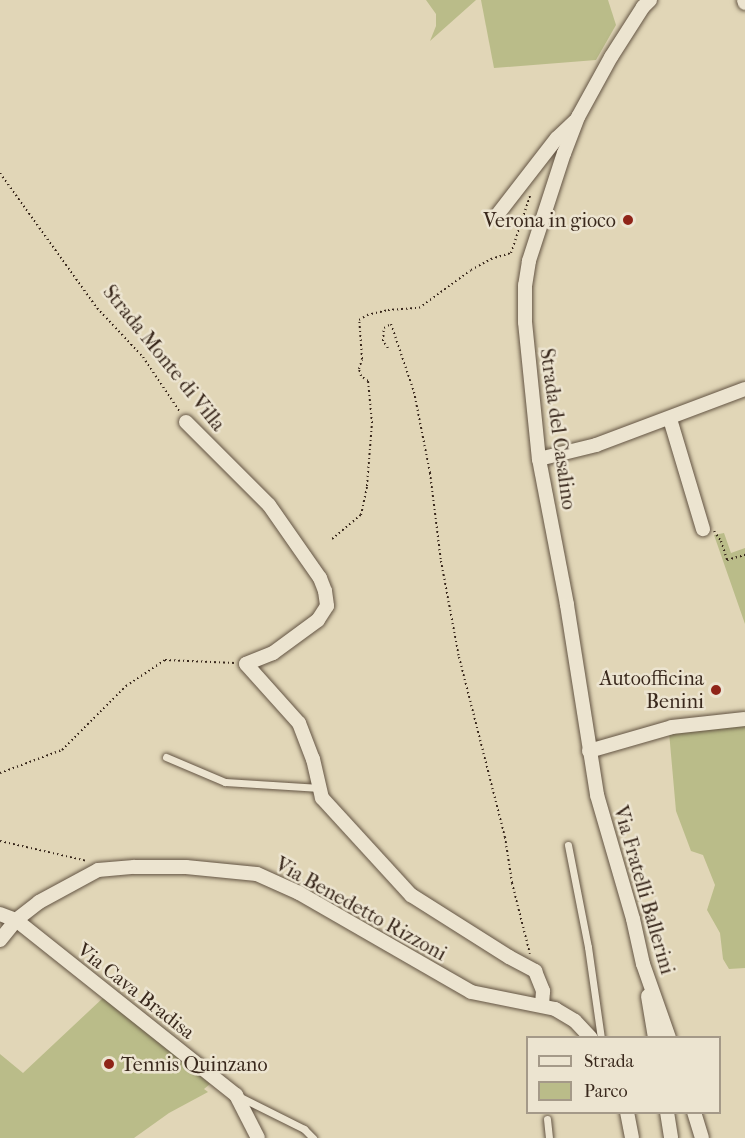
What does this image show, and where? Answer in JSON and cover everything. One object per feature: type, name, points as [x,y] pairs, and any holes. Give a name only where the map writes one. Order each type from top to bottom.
[{"type":"street","name":"Strada del Casalino","points":[[589,751],[567,605],[540,459],[530,380],[525,285],[541,223],[578,117],[611,57],[643,7],[650,0]]},
{"type":"street","name":"Strada del Casalino","points":[[498,214],[556,138],[578,117]]},
{"type":"street","points":[[540,459],[596,445],[745,389]]},
{"type":"street","points":[[670,419],[703,529]]},
{"type":"street","name":"Strada Monte di Villa","points":[[186,422],[269,505],[320,578],[325,591],[327,606],[318,620],[273,653],[246,664]]},
{"type":"street","points":[[246,664],[298,723],[313,759],[322,798],[411,895],[508,957],[536,970],[543,991],[542,1005],[555,1009],[575,1021],[589,1036]]},
{"type":"street","points":[[589,751],[672,727],[745,719]]},
{"type":"street","name":"Via Fratelli Ballerini","points":[[589,751],[597,795],[633,918],[643,964],[668,1036]]},
{"type":"street","name":"Via Benedetto Rizzoni","points":[[0,940],[16,920],[39,902],[98,870],[186,867],[257,874],[299,893],[381,943],[471,992],[542,1005]]},
{"type":"street","name":"Via Cava Bradisa","points":[[0,914],[16,920],[236,1095],[258,1138]]},
{"type":"street","points":[[643,964],[655,1036]]},
{"type":"street","points":[[627,1114],[632,1138]]},
{"type":"street","points":[[667,1114],[671,1138]]},
{"type":"street","points":[[694,1114],[702,1138]]},
{"type":"lane","points":[[166,757],[225,782],[320,788]]},
{"type":"lane","points":[[568,845],[588,947],[601,1036]]},
{"type":"lane","points":[[236,1095],[304,1129],[313,1138]]},
{"type":"lane","points":[[547,1119],[549,1138]]},
{"type":"path","name":"Strada Monte di Villa","points":[[0,173],[97,308],[143,357],[186,422]]},
{"type":"path","points":[[332,539],[361,515],[367,486],[372,423],[368,381],[361,376],[359,369],[362,359],[359,320],[367,315],[388,310],[419,308],[462,280],[471,270],[491,259],[511,253],[535,185]]},
{"type":"path","points":[[388,348],[383,341],[384,328],[391,324],[414,392],[430,473],[441,561],[459,657],[505,837],[512,884],[536,970]]},
{"type":"path","points":[[703,529],[713,530],[721,541],[727,560],[745,555]]},
{"type":"path","points":[[0,773],[62,750],[126,686],[165,660],[246,664]]},
{"type":"path","points":[[0,841],[90,862],[98,870]]},
{"type":"green space","points":[[426,0],[476,0],[430,41],[436,26],[436,14]]},
{"type":"green space","points":[[481,0],[608,0],[616,25],[596,60],[494,68]]},
{"type":"green space","points":[[724,533],[731,553],[745,548],[745,624],[714,535]]},
{"type":"green space","points":[[745,720],[745,968],[729,969],[723,959],[720,933],[707,910],[715,885],[703,855],[691,851],[676,811],[669,732]]},
{"type":"green space","name":"Tennis Quinzano","points":[[104,997],[210,1084],[204,1089],[208,1092],[169,1113],[134,1138],[0,1138],[0,1054],[23,1073]]},
{"type":"place","name":"Verona in gioco","points":[[628,220]]},
{"type":"place","name":"Autoofficina Benini","points":[[716,690]]},
{"type":"place","name":"Tennis Quinzano","points":[[109,1064]]}]
